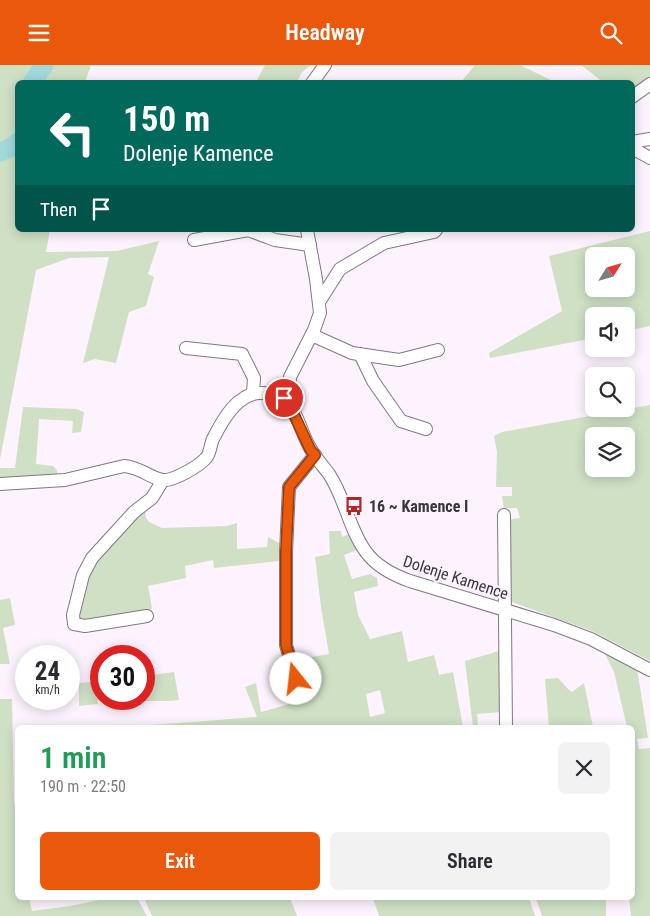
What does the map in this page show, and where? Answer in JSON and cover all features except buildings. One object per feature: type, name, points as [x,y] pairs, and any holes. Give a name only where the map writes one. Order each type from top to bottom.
[{"type":"street","points":[[314,80],[325,65]]},
{"type":"street","points":[[635,95],[650,84]]},
{"type":"street","points":[[635,142],[650,139]]},
{"type":"street","points":[[635,150],[650,158]]},
{"type":"street","points":[[194,239],[236,232]]},
{"type":"street","points":[[253,232],[275,240],[310,245]]},
{"type":"street","points":[[271,393],[290,377],[312,335],[320,313],[307,232]]},
{"type":"street","points":[[319,303],[340,269],[384,243],[434,232]]},
{"type":"street","points":[[312,335],[352,353],[399,360],[438,350]]},
{"type":"street","points":[[186,349],[242,354],[254,378],[253,393]]},
{"type":"street","points":[[360,354],[373,381],[401,421],[426,429]]},
{"type":"street","points":[[290,377],[290,406]]},
{"type":"street","points":[[0,484],[65,480],[124,466],[134,467],[163,480],[176,477],[208,457],[213,438],[240,399],[253,393],[271,393],[284,398],[290,406]]},
{"type":"street","name":"Dolenje Kamence","points":[[290,406],[310,449],[336,485],[366,552],[380,566],[394,575],[410,581],[591,639],[650,670]]},
{"type":"street","points":[[300,696],[286,645],[286,552],[289,487],[315,455]]},
{"type":"street","points":[[147,616],[85,626],[74,624],[73,615],[83,575],[92,558],[134,513],[152,498],[163,480]]},
{"type":"street","points":[[504,515],[506,725]]},
{"type":"green space","points":[[0,65],[37,65],[27,80],[15,80],[15,136],[11,142],[0,148]]},
{"type":"green space","points":[[48,65],[91,65],[86,80],[38,80]]},
{"type":"green space","points":[[265,65],[311,65],[302,72],[298,80],[257,80]]},
{"type":"green space","points":[[475,65],[520,65],[551,80],[463,80]]},
{"type":"green space","points":[[581,65],[650,65],[650,79],[635,90],[635,80],[600,80]]},
{"type":"green space","points":[[15,149],[15,232],[50,232],[46,252],[117,251],[159,241],[148,274],[154,277],[146,306],[129,312],[116,363],[95,359],[83,363],[109,257],[69,258],[36,270],[0,459],[0,157]]},
{"type":"green space","points":[[650,231],[650,326],[635,329],[635,307],[585,307],[585,340],[490,358],[489,353],[562,311],[549,256],[585,247],[585,297],[635,297],[635,247],[585,247]]},
{"type":"green space","points":[[650,405],[650,661],[592,631],[509,601],[506,520],[520,518],[517,508],[504,508],[502,496],[512,496],[512,487],[496,487],[497,452],[494,436],[502,432],[585,417],[635,417],[635,408]]},
{"type":"green space","points":[[23,407],[76,409],[84,412],[81,432],[72,433],[73,421],[39,419],[36,464],[53,466],[57,470],[57,475],[0,480],[0,468],[15,468]]},
{"type":"green space","points":[[145,509],[146,518],[149,522],[162,528],[227,526],[237,523],[237,549],[267,547],[268,537],[281,544],[279,561],[214,568],[213,560],[185,566],[186,578],[148,586],[152,608],[147,612],[83,622],[76,617],[95,558]]},
{"type":"green space","points":[[329,531],[341,531],[342,537],[351,533],[357,550],[344,555],[352,579],[370,574],[377,578],[378,586],[354,592],[358,615],[370,639],[402,631],[408,662],[434,655],[439,675],[453,672],[463,725],[153,725],[257,717],[245,687],[256,683],[261,712],[304,700],[295,660],[329,654],[315,557],[330,554]],"holes":[[[380,690],[385,713],[370,717],[366,694]]]},
{"type":"green space","points":[[10,598],[15,625],[3,628],[10,664],[0,664],[0,600]]},
{"type":"green space","points":[[602,648],[637,668],[648,738],[637,739],[639,749],[650,748],[650,916],[631,916],[629,900],[635,900],[635,725],[627,725],[614,672]]},
{"type":"green space","points":[[499,651],[501,712],[477,714],[478,725],[473,725],[465,661]]},
{"type":"green space","points":[[174,672],[179,700],[155,701],[155,675]]},
{"type":"green space","points":[[558,678],[572,692],[584,683],[593,725],[549,725],[545,679]]},
{"type":"green space","points":[[90,682],[90,705],[80,706],[80,683]]},
{"type":"green space","points":[[0,699],[12,699],[15,900],[29,900],[32,911],[99,900],[138,900],[147,916],[0,916]]},
{"type":"green space","points":[[145,900],[291,900],[297,916],[152,916]]},
{"type":"green space","points":[[374,900],[530,900],[535,916],[379,916]]},
{"type":"green space","points":[[537,900],[606,900],[606,916],[542,916]]},
{"type":"waterway","points":[[34,80],[44,65]]},
{"type":"waterway","points":[[0,152],[15,144]]},
{"type":"place","name":"16 ~ Kamence I","points":[[354,506]]},
{"type":"route","points":[[284,398],[290,406],[310,449],[315,455],[289,487],[286,552],[286,645],[296,679]]}]
